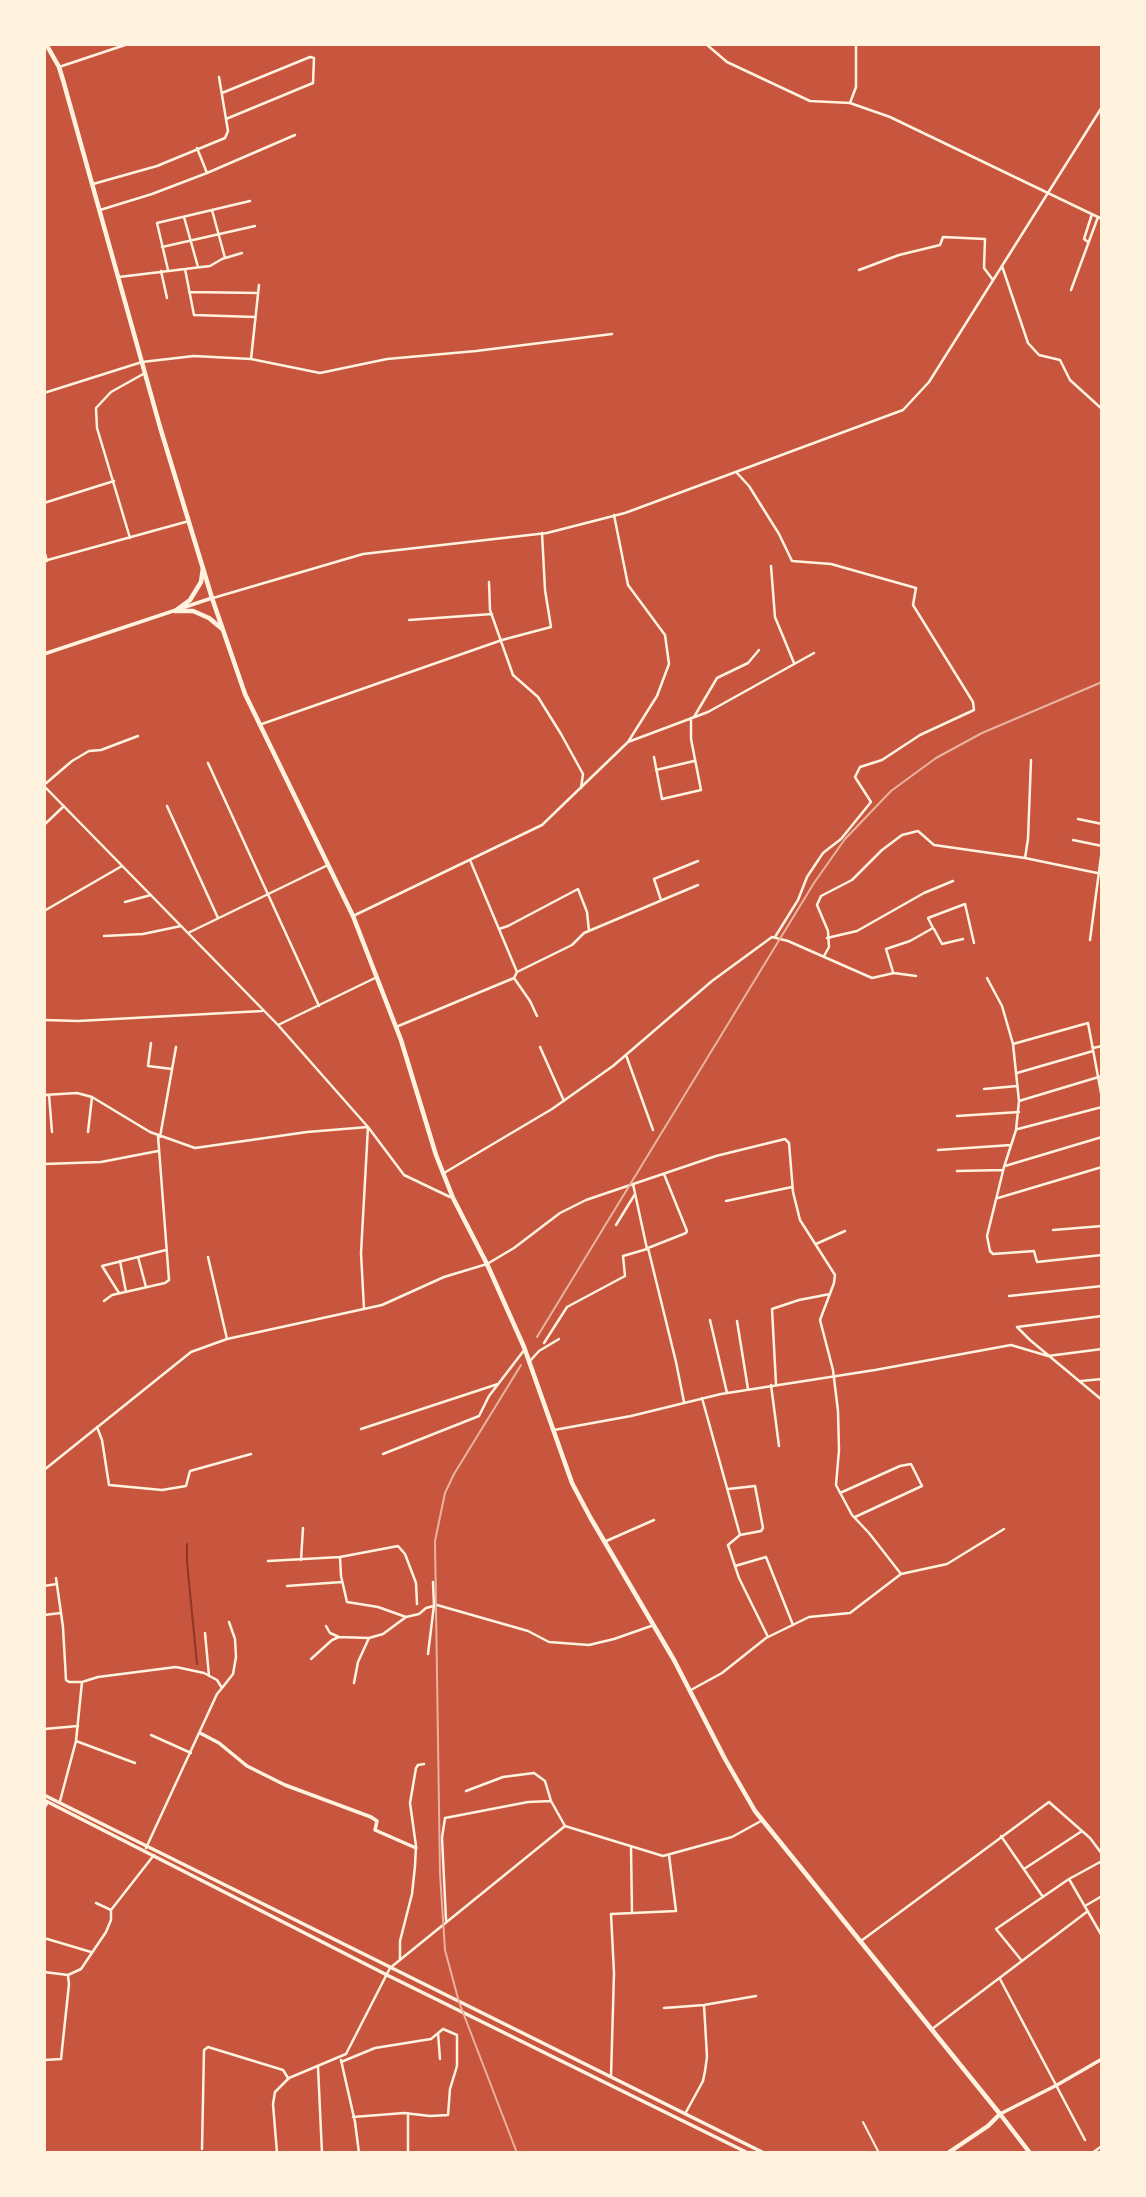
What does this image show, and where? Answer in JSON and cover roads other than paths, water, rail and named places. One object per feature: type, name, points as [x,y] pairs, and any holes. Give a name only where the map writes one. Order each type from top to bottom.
[{"type":"main road","points":[[46,44],[59,67],[189,522],[245,694],[353,916],[396,1027],[453,1198],[487,1264],[525,1349],[578,1496],[654,1625],[745,1796],[1030,2153]]},
{"type":"main road","points":[[175,611],[190,600],[201,582],[203,567]]},
{"type":"main road","points":[[44,654],[212,598]]},
{"type":"main road","points":[[175,611],[193,611],[209,618],[222,629]]},
{"type":"main road","points":[[200,1733],[219,1743],[247,1766],[285,1785],[371,1817],[377,1821],[375,1830],[416,1848]]},
{"type":"main road","points":[[45,1799],[59,1803],[146,1845],[764,2153]]},
{"type":"main road","points":[[45,1799],[387,1975],[748,2153]]},
{"type":"main road","points":[[948,2153],[988,2126],[1000,2114],[1102,2059]]},
{"type":"street","points":[[59,67],[128,44]]},
{"type":"street","points":[[706,44],[727,62],[810,101],[850,103],[906,124],[1100,218],[1071,290]]},
{"type":"street","points":[[850,103],[856,87],[856,44]]},
{"type":"street","points":[[222,93],[310,57],[314,58],[313,83],[226,119]]},
{"type":"street","points":[[93,184],[157,166],[228,135],[219,77]]},
{"type":"street","points":[[212,598],[363,554],[542,533],[614,516],[903,410],[929,382],[1102,107]]},
{"type":"street","points":[[100,210],[207,173],[295,135]]},
{"type":"street","points":[[197,148],[207,173]]},
{"type":"street","points":[[168,270],[157,223],[250,201]]},
{"type":"street","points":[[212,209],[225,258]]},
{"type":"street","points":[[1089,243],[1084,239],[1092,214]]},
{"type":"street","points":[[184,217],[198,267]]},
{"type":"street","points":[[162,247],[255,226]]},
{"type":"street","points":[[859,270],[899,255],[940,245],[943,237],[985,239],[984,268],[993,280]]},
{"type":"street","points":[[119,276],[211,266],[242,253]]},
{"type":"street","points":[[1002,266],[1028,343],[1039,355],[1060,360],[1070,380],[1102,410]]},
{"type":"street","points":[[185,269],[195,316],[255,317]]},
{"type":"street","points":[[161,271],[167,298]]},
{"type":"street","points":[[251,359],[260,285]]},
{"type":"street","points":[[189,292],[258,293]]},
{"type":"street","points":[[44,393],[142,362],[194,356],[251,359],[320,373],[387,359],[612,334]]},
{"type":"street","points":[[130,538],[97,428],[96,408],[111,392],[145,373]]},
{"type":"street","points":[[735,472],[749,486],[779,534],[792,561],[831,564],[916,588],[913,606],[973,702],[974,710],[920,735],[882,760],[860,767],[855,777],[871,803],[841,839],[823,853],[775,937]]},
{"type":"street","points":[[44,503],[114,481]]},
{"type":"street","points":[[353,916],[542,825],[628,742],[657,696],[669,664],[665,635],[628,585],[614,516]]},
{"type":"street","points":[[44,550],[46,561],[189,522]]},
{"type":"street","points":[[259,725],[502,640],[551,627],[544,590],[542,533]]},
{"type":"street","points":[[771,566],[775,617],[794,664]]},
{"type":"street","points":[[489,582],[492,614],[513,675],[538,697],[583,774],[581,788]]},
{"type":"street","points":[[409,620],[492,614]]},
{"type":"street","points":[[654,757],[662,799],[701,790],[691,739],[692,718],[717,678],[748,663],[759,650]]},
{"type":"street","points":[[628,742],[708,712],[814,653]]},
{"type":"street","points":[[138,736],[101,750],[89,751],[72,761],[44,785],[278,1025],[368,1127],[404,1175],[453,1198]]},
{"type":"street","points":[[1025,858],[1031,760]]},
{"type":"street","points":[[656,770],[695,761]]},
{"type":"street","points":[[208,763],[319,1006]]},
{"type":"street","points":[[44,825],[64,806]]},
{"type":"street","points":[[167,806],[218,918]]},
{"type":"street","points":[[1078,819],[1102,824]]},
{"type":"street","points":[[824,956],[829,947],[828,931],[817,905],[821,896],[852,880],[882,850],[902,835],[918,831],[934,845],[1025,858],[1100,873]]},
{"type":"street","points":[[1073,840],[1102,847],[1090,940]]},
{"type":"street","points":[[470,860],[517,972]]},
{"type":"street","points":[[661,901],[654,879],[698,861]]},
{"type":"street","points":[[188,933],[328,865]]},
{"type":"street","points":[[44,911],[122,866]]},
{"type":"street","points":[[827,938],[856,930],[924,893],[953,881]]},
{"type":"street","points":[[396,1027],[513,978],[517,972],[572,945],[584,933],[698,885]]},
{"type":"street","points":[[499,929],[578,889],[587,912],[589,931]]},
{"type":"street","points":[[125,902],[151,895]]},
{"type":"street","points":[[963,939],[942,944],[928,918],[965,904],[974,943]]},
{"type":"street","points":[[104,936],[143,934],[181,926]]},
{"type":"street","points":[[894,973],[886,949],[910,941],[933,928]]},
{"type":"street","points":[[444,1173],[564,1101],[626,1055],[712,981],[765,940],[775,937],[872,978],[894,973],[916,976]]},
{"type":"street","points":[[278,1025],[377,977]]},
{"type":"street","points":[[513,978],[537,1016]]},
{"type":"street","points":[[987,978],[1002,1006],[1013,1044],[1019,1101],[1016,1130],[988,1236],[990,1251],[993,1254],[1034,1251],[1037,1262],[1102,1255]]},
{"type":"street","points":[[44,1020],[78,1021],[262,1011]]},
{"type":"street","points":[[1013,1044],[1088,1023],[1101,1077],[1102,1098]]},
{"type":"street","points":[[151,1043],[148,1066],[172,1069]]},
{"type":"street","points":[[1017,1073],[1102,1046]]},
{"type":"street","points":[[104,1301],[112,1295],[169,1280],[158,1152],[176,1047]]},
{"type":"street","points":[[540,1047],[564,1101]]},
{"type":"street","points":[[626,1055],[653,1130]]},
{"type":"street","points":[[1019,1101],[1101,1077]]},
{"type":"street","points":[[984,1089],[1017,1086]]},
{"type":"street","points":[[44,1095],[77,1093],[92,1097],[159,1136],[195,1148],[307,1132],[368,1127]]},
{"type":"street","points":[[49,1095],[52,1132]]},
{"type":"street","points":[[88,1132],[92,1097]]},
{"type":"street","points":[[1016,1130],[1102,1107]]},
{"type":"street","points":[[957,1116],[1019,1112]]},
{"type":"street","points":[[365,1309],[361,1253],[368,1127]]},
{"type":"street","points":[[957,1171],[1004,1168],[1102,1137]]},
{"type":"street","points":[[44,1470],[191,1352],[227,1339],[382,1305],[444,1277],[487,1264],[514,1248],[560,1213],[586,1200],[716,1156],[785,1139],[789,1143],[792,1188],[800,1220],[835,1275],[820,1320],[834,1376],[839,1450],[835,1485],[855,1517],[901,1574]]},
{"type":"street","points":[[939,1150],[1011,1145]]},
{"type":"street","points":[[44,1164],[101,1162],[158,1152]]},
{"type":"street","points":[[997,1199],[1102,1167]]},
{"type":"street","points":[[544,1343],[567,1307],[625,1276],[623,1256],[686,1233],[664,1173]]},
{"type":"street","points":[[633,1184],[684,1402]]},
{"type":"street","points":[[726,1201],[792,1188]]},
{"type":"street","points":[[616,1225],[635,1194]]},
{"type":"street","points":[[1053,1230],[1102,1226]]},
{"type":"street","points":[[815,1245],[845,1231]]},
{"type":"street","points":[[119,1293],[102,1267],[167,1249]]},
{"type":"street","points":[[138,1256],[146,1287]]},
{"type":"street","points":[[208,1257],[227,1339]]},
{"type":"street","points":[[120,1261],[126,1292]]},
{"type":"street","points":[[1009,1296],[1102,1286]]},
{"type":"street","points":[[776,1384],[772,1309],[830,1294]]},
{"type":"street","points":[[1102,1315],[1017,1327],[1102,1400]]},
{"type":"street","points":[[710,1320],[727,1393]]},
{"type":"street","points":[[737,1321],[748,1389]]},
{"type":"street","points":[[529,1362],[539,1351],[559,1339]]},
{"type":"street","points":[[554,1430],[631,1416],[748,1389],[1011,1345],[1048,1356],[1102,1349]]},
{"type":"street","points":[[383,1454],[475,1419],[525,1349]]},
{"type":"street","points":[[1079,1381],[1102,1379]]},
{"type":"street","points":[[361,1429],[498,1384]]},
{"type":"street","points":[[771,1385],[779,1446]]},
{"type":"street","points":[[702,1398],[740,1535]]},
{"type":"street","points":[[97,1427],[102,1440],[109,1485],[162,1490],[186,1486],[190,1471],[251,1454]]},
{"type":"street","points":[[839,1493],[900,1466],[911,1464],[922,1486],[855,1517]]},
{"type":"street","points":[[727,1489],[755,1486],[763,1528],[761,1531],[740,1535],[728,1543],[735,1566],[768,1637]]},
{"type":"street","points":[[604,1542],[654,1520]]},
{"type":"street","points":[[301,1560],[303,1528]]},
{"type":"street","points":[[689,1691],[722,1673],[768,1637],[809,1617],[850,1613],[901,1574],[947,1564],[1004,1529]]},
{"type":"street","points":[[268,1561],[340,1557],[398,1546],[405,1554],[416,1583],[417,1604]]},
{"type":"street","points":[[340,1557],[347,1602],[378,1607],[406,1617]]},
{"type":"street","points":[[735,1566],[766,1557],[793,1625]]},
{"type":"street","points":[[56,1578],[66,1680],[69,1682],[176,1667],[209,1676],[217,1680],[222,1688]]},
{"type":"street","points":[[287,1586],[342,1582]]},
{"type":"street","points":[[428,1654],[434,1605],[433,1582]]},
{"type":"street","points":[[44,1586],[57,1584]]},
{"type":"street","points":[[326,1626],[330,1633],[339,1637],[369,1638],[383,1634],[406,1617],[419,1614],[434,1605],[527,1631],[550,1642],[589,1644],[614,1639],[654,1625]]},
{"type":"street","points":[[44,1615],[61,1613]]},
{"type":"street","points":[[145,1851],[218,1694],[233,1674],[235,1639],[229,1622]]},
{"type":"street","points":[[205,1633],[209,1676]]},
{"type":"street","points":[[311,1659],[339,1637]]},
{"type":"street","points":[[354,1683],[358,1662],[369,1638]]},
{"type":"street","points":[[59,1803],[76,1741],[82,1682]]},
{"type":"street","points":[[44,1729],[78,1726]]},
{"type":"street","points":[[151,1735],[191,1753]]},
{"type":"street","points":[[76,1741],[135,1763]]},
{"type":"street","points":[[400,1960],[400,1941],[412,1894],[416,1848],[410,1803],[416,1768],[424,1764]]},
{"type":"street","points":[[466,1791],[503,1777],[534,1773],[545,1781],[551,1801],[565,1826],[663,1856],[732,1837],[762,1820]]},
{"type":"street","points":[[44,1810],[45,1799]]},
{"type":"street","points":[[446,1922],[442,1838],[445,1818],[528,1802],[551,1801]]},
{"type":"street","points":[[861,1941],[1049,1802],[1083,1831],[1102,1854]]},
{"type":"street","points":[[340,2059],[346,2054],[390,1968],[565,1826]]},
{"type":"street","points":[[1024,1869],[1083,1831]]},
{"type":"street","points":[[1001,1836],[1043,1897]]},
{"type":"street","points":[[631,1847],[632,1913]]},
{"type":"street","points":[[44,1972],[68,1975],[81,1969],[106,1932],[111,1920],[111,1910],[154,1855]]},
{"type":"street","points":[[611,2077],[614,2024],[611,1914],[676,1911],[669,1855]]},
{"type":"street","points":[[1022,1962],[996,1929],[1069,1879],[1102,1861]]},
{"type":"street","points":[[1069,1879],[1102,1935]]},
{"type":"street","points":[[1085,1906],[1102,1896]]},
{"type":"street","points":[[96,1903],[111,1910]]},
{"type":"street","points":[[932,2029],[1088,1911]]},
{"type":"street","points":[[44,1938],[93,1953]]},
{"type":"street","points":[[44,2060],[61,2059],[68,1975]]},
{"type":"street","points":[[1000,1979],[1086,2140]]},
{"type":"street","points":[[664,2008],[704,2005],[756,1996]]},
{"type":"street","points":[[685,2114],[703,2081],[705,2071],[707,2057],[704,2005]]},
{"type":"street","points":[[277,2153],[273,2104],[275,2092],[289,2078],[375,2048],[431,2039],[443,2029],[457,2035],[457,2066],[450,2089],[447,2115],[408,2113],[354,2117]]},
{"type":"street","points":[[438,2033],[440,2059]]},
{"type":"street","points":[[202,2149],[204,2050],[208,2047],[283,2070],[289,2078]]},
{"type":"street","points":[[340,2059],[354,2117],[359,2153]]},
{"type":"street","points":[[318,2067],[322,2153]]},
{"type":"street","points":[[408,2113],[408,2153]]},
{"type":"street","points":[[1092,2153],[1102,2146]]},
{"type":"lane","points":[[863,2122],[879,2153]]},
{"type":"waterway","points":[[187,1544],[197,1664]]},
{"type":"railway","points":[[537,1337],[814,883],[845,839],[891,791],[936,758],[982,733],[1102,682]]},
{"type":"railway","points":[[517,2153],[459,2002],[445,1950],[440,1874],[435,1541],[445,1493],[454,1474],[521,1365]]}]
